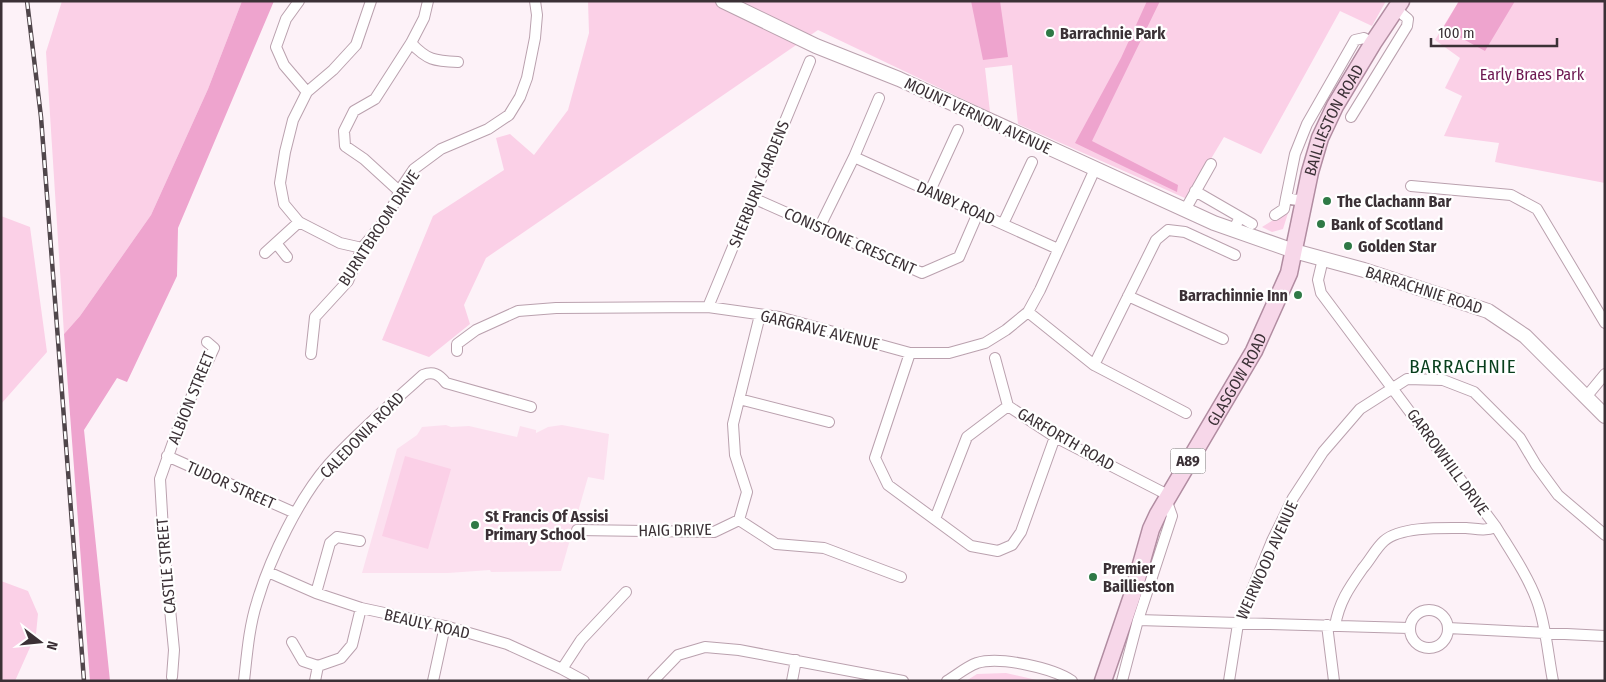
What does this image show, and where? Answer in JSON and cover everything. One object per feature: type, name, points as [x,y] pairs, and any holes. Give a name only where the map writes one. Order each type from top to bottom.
[{"type":"main road","name":"MOUNT VERNON AVENUE","points":[[723,1],[816,46],[898,79],[1214,223],[1237,223],[1294,251]]},
{"type":"main road","name":"BAILLIESTON ROAD","points":[[1294,251],[1310,172],[1326,126],[1335,106],[1373,43],[1399,5]]},
{"type":"main road","name":"BARRACHNIE ROAD","points":[[1294,251],[1424,289],[1488,311],[1525,336],[1605,416]]},
{"type":"main road","name":"GLASGOW ROAD","points":[[1104,681],[1125,638],[1138,598],[1151,529],[1167,497],[1254,351],[1289,273],[1294,251]]},
{"type":"street","points":[[299,1],[286,19],[276,47],[284,65],[307,92]]},
{"type":"street","points":[[362,248],[340,243],[299,222],[284,204],[280,183],[293,120],[307,92],[333,70],[356,45],[371,1]]},
{"type":"street","points":[[399,191],[364,159],[345,146],[344,131],[354,111],[375,99],[411,43],[424,18],[428,1]]},
{"type":"street","name":"BURNTBROOM DRIVE","points":[[311,354],[315,317],[348,281],[362,248],[382,224],[399,191],[414,169],[441,149],[488,129],[509,115],[520,97],[527,78],[535,38],[537,16],[535,1]]},
{"type":"street","points":[[1351,117],[1407,26],[1408,19],[1399,5]]},
{"type":"street","points":[[1275,215],[1284,209],[1295,154],[1307,124],[1355,40],[1364,38],[1373,43]]},
{"type":"street","points":[[411,43],[422,55],[441,62],[458,62]]},
{"type":"street","name":"SHERBURN GARDENS","points":[[708,308],[810,61]]},
{"type":"street","points":[[819,228],[854,156],[879,98]]},
{"type":"street","points":[[930,191],[958,130]]},
{"type":"street","name":"DANBY ROAD","points":[[854,156],[1058,249]]},
{"type":"street","points":[[1003,224],[1032,162]]},
{"type":"street","points":[[1185,210],[1211,164]]},
{"type":"street","name":"GARGRAVE AVENUE","points":[[457,351],[458,344],[476,330],[518,311],[556,308],[708,308],[779,317],[910,353],[949,354],[985,343],[1006,330],[1028,312],[1040,290],[1095,169]]},
{"type":"street","points":[[1411,186],[1511,195],[1537,209],[1605,323]]},
{"type":"street","name":"MOUNT VERNON AVENUE","points":[[1195,191],[1237,223],[1252,224]]},
{"type":"street","name":"CONISTONE CRESCENT","points":[[753,198],[922,274],[959,257],[978,213]]},
{"type":"street","points":[[1286,198],[1303,202]]},
{"type":"street","points":[[265,253],[299,222]]},
{"type":"street","points":[[1094,365],[1156,240],[1168,230],[1185,232],[1235,255]]},
{"type":"street","points":[[276,243],[287,258]]},
{"type":"street","name":"GARROWHILL DRIVE","points":[[1323,259],[1318,280],[1321,293],[1496,527],[1537,600],[1543,619],[1553,681]]},
{"type":"street","points":[[1128,296],[1223,340]]},
{"type":"street","points":[[1028,312],[1094,365],[1186,413]]},
{"type":"street","points":[[760,315],[733,424],[734,455],[747,492],[739,520],[776,544],[824,548],[901,577]]},
{"type":"street","name":"ALBION STREET","points":[[167,456],[182,417],[214,348],[207,342]]},
{"type":"street","points":[[910,353],[875,458],[888,485],[971,546],[998,551],[1012,545],[1021,532],[1055,437]]},
{"type":"street","name":"GARFORTH ROAD","points":[[995,358],[1008,406],[1055,437],[1167,497]]},
{"type":"street","name":"CALEDONIA ROAD","points":[[244,681],[248,643],[257,602],[268,572],[295,513],[328,466],[363,430],[423,375],[429,372],[435,373],[446,383],[530,407]]},
{"type":"street","points":[[1586,397],[1605,374]]},
{"type":"street","name":"WEIRWOOD AVENUE","points":[[1229,681],[1238,624],[1272,541],[1294,498],[1323,452],[1360,409],[1407,380],[1443,380],[1474,392],[1520,438],[1536,465],[1558,495],[1605,535]]},
{"type":"street","points":[[739,400],[829,422]]},
{"type":"street","points":[[935,519],[967,437],[1008,406]]},
{"type":"street","name":"TUDOR STREET","points":[[167,456],[295,513]]},
{"type":"street","name":"CASTLE STREET","points":[[167,456],[160,479],[164,547],[174,650],[172,677]]},
{"type":"street","name":"HAIG DRIVE","points":[[577,530],[714,532],[739,520]]},
{"type":"street","points":[[1334,681],[1331,626],[1348,589],[1383,541],[1394,534],[1405,531],[1466,528],[1487,530],[1496,527]]},
{"type":"street","points":[[316,593],[330,543],[337,537],[360,541]]},
{"type":"street","name":"BEAULY ROAD","points":[[268,572],[316,593],[361,608],[445,626],[507,644],[584,681]]},
{"type":"street","points":[[562,669],[581,640],[626,592]]},
{"type":"street","name":"GLASGOW ROAD","points":[[1122,681],[1125,638],[1138,620],[1138,598]]},
{"type":"street","points":[[292,642],[303,661],[318,666],[341,658],[352,645],[361,608]]},
{"type":"street","points":[[1426,610],[1438,612],[1443,616],[1448,628],[1445,640],[1441,645],[1429,649],[1417,645],[1410,634],[1410,628],[1415,616],[1426,610]]},
{"type":"street","points":[[1138,620],[1410,628]]},
{"type":"street","points":[[433,681],[445,626]]},
{"type":"street","points":[[1448,628],[1605,636]]},
{"type":"street","points":[[653,681],[678,655],[705,647],[739,650],[903,681]]},
{"type":"street","points":[[792,681],[796,660]]},
{"type":"street","points":[[947,681],[966,668],[988,661],[1032,666],[1062,675],[1072,681]]},
{"type":"street","points":[[315,681],[318,666]]},
{"type":"shaded area","points":[[242,1],[274,1],[178,228],[177,276],[127,382],[117,378],[84,430],[110,681],[90,681],[64,334],[80,316],[151,215],[208,89]]},
{"type":"shaded area","points":[[971,1],[1000,1],[1008,57],[983,60]]},
{"type":"shaded area","points":[[1147,1],[1160,1],[1092,141],[1178,185],[1177,192],[1075,143],[1121,58]]},
{"type":"shaded area","points":[[1459,1],[1515,1],[1485,51],[1443,28]]},
{"type":"shaded area","name":"St Francis Of Assisi Primary School","points":[[446,425],[451,427],[469,426],[517,437],[520,426],[536,430],[536,433],[548,427],[562,425],[609,434],[604,480],[588,477],[561,571],[491,572],[490,570],[448,573],[362,573],[397,449],[417,435],[422,427]]},
{"type":"green space","points":[[62,1],[242,1],[208,89],[151,215],[80,316],[64,334],[46,52]]},
{"type":"green space","points":[[588,1],[1386,1],[1372,26],[1340,11],[1261,154],[1224,137],[1187,199],[1018,124],[1012,65],[985,68],[990,112],[818,30],[486,258],[464,305],[470,324],[429,357],[382,340],[433,216],[504,170],[496,138],[510,134],[534,155],[568,110],[589,33]]},
{"type":"green space","name":"Early Braes Park","points":[[1459,1],[1605,1],[1605,183],[1495,162],[1499,143],[1444,136],[1462,96],[1445,88],[1460,58],[1435,40]]},
{"type":"green space","points":[[1289,210],[1283,229],[1272,232],[1262,227]]},
{"type":"green space","points":[[1,216],[30,227],[47,352],[1,404]]},
{"type":"green space","points":[[405,456],[451,469],[428,549],[382,536]]},
{"type":"green space","points":[[1,581],[28,591],[38,614],[36,634],[15,681],[1,681]]},
{"type":"green space","points":[[1006,673],[1041,681],[966,681],[977,674]]},
{"type":"railway","points":[[27,1],[41,117],[84,681]]},
{"type":"place","name":"Barrachnie Park","points":[[1050,33]]},
{"type":"place","name":"The Clachann Bar","points":[[1327,201]]},
{"type":"place","name":"Bank of Scotland","points":[[1321,224]]},
{"type":"place","name":"Golden Star","points":[[1348,246]]},
{"type":"place","name":"Barrachinnie Inn","points":[[1298,295]]},
{"type":"place","name":"St Francis Of Assisi Primary School","points":[[475,525]]},
{"type":"place","name":"Premier Baillieston","points":[[1093,577]]},
{"type":"district","name":"BARRACHNIE","points":[[1463,366]]}]
